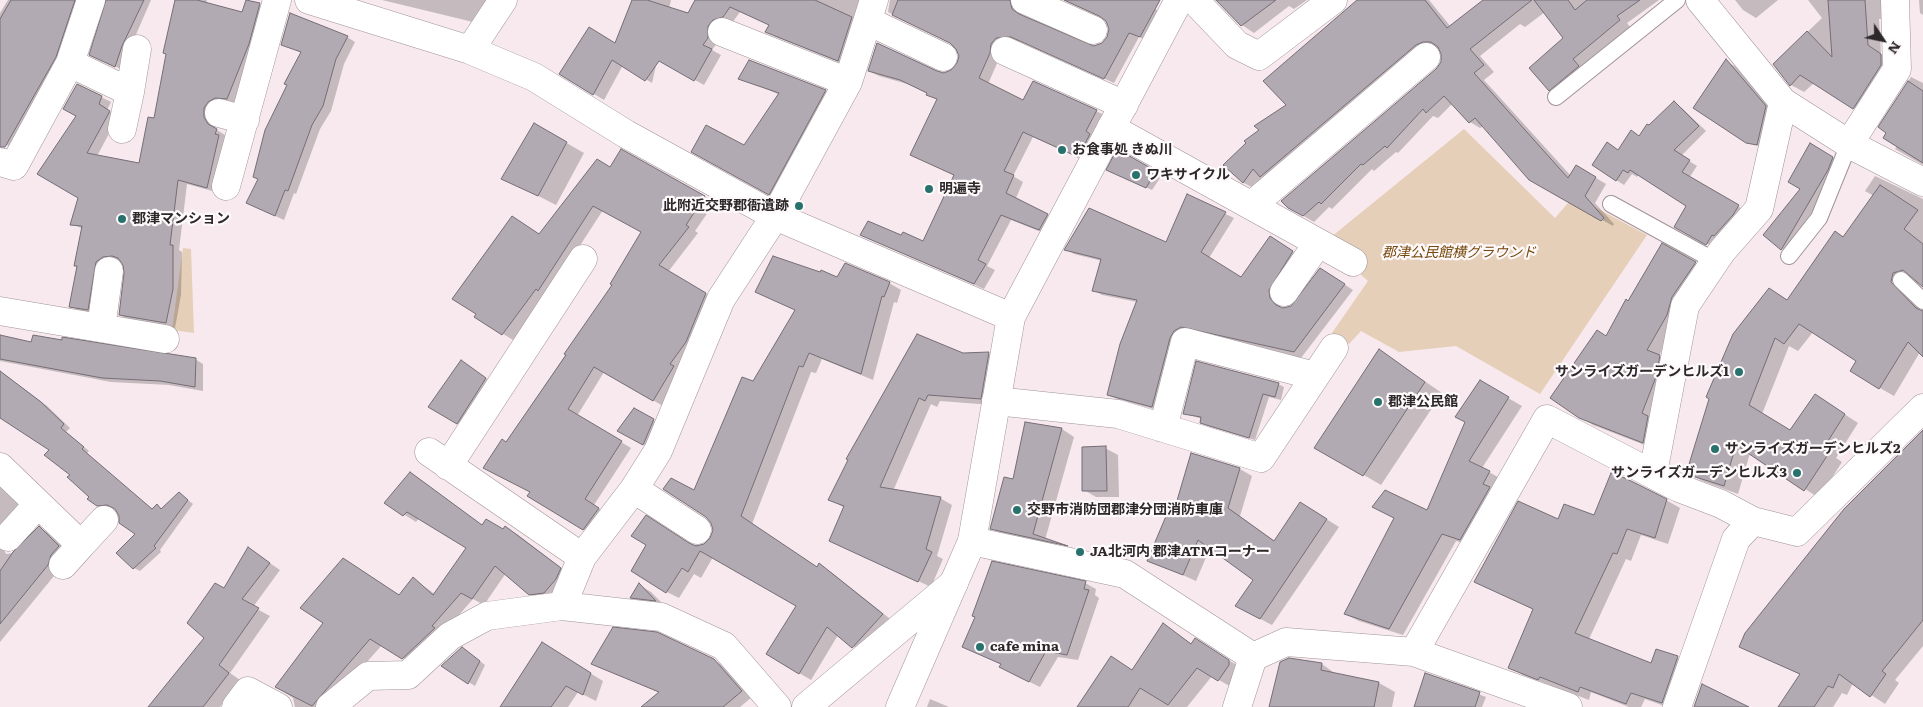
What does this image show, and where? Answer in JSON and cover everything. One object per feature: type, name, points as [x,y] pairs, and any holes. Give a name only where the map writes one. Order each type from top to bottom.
[{"type":"street","points":[[0,162],[14,166],[70,63],[91,0]]},
{"type":"street","points":[[226,186],[277,0]]},
{"type":"street","points":[[310,0],[470,50],[534,77],[626,134],[658,162],[775,216],[1011,317]]},
{"type":"street","points":[[470,50],[503,0]]},
{"type":"street","points":[[1025,0],[1093,30]]},
{"type":"street","points":[[900,707],[972,541],[1011,317],[1178,0]]},
{"type":"street","points":[[1194,0],[1237,46],[1260,56],[1333,0]]},
{"type":"street","points":[[1700,0],[1783,102],[1849,144],[1922,180]]},
{"type":"street","points":[[1849,144],[1897,69],[1895,0]]},
{"type":"street","points":[[562,606],[582,557],[634,490],[658,451],[721,300],[775,216],[848,82],[868,7],[943,57]]},
{"type":"street","points":[[722,32],[848,82]]},
{"type":"street","points":[[122,129],[137,49]]},
{"type":"street","points":[[1005,52],[1124,105]]},
{"type":"street","points":[[1252,205],[1426,58]]},
{"type":"street","points":[[70,63],[130,92]]},
{"type":"street","points":[[1653,473],[1684,306],[1715,261],[1759,209],[1783,102]]},
{"type":"street","points":[[219,113],[245,120]]},
{"type":"street","points":[[1112,128],[1353,262]]},
{"type":"street","points":[[1284,292],[1318,243]]},
{"type":"street","points":[[582,557],[438,459],[531,320],[583,259]]},
{"type":"street","points":[[101,328],[109,271]]},
{"type":"street","points":[[0,311],[165,339]]},
{"type":"street","points":[[1163,428],[1185,342],[1315,376]]},
{"type":"street","points":[[996,401],[1118,414],[1261,458],[1334,348]]},
{"type":"street","points":[[1414,652],[1547,419],[1679,488],[1721,504],[1753,521],[1796,532],[1923,408]]},
{"type":"street","points":[[0,467],[81,545]]},
{"type":"street","points":[[634,490],[697,530]]},
{"type":"street","points":[[8,537],[38,504]]},
{"type":"street","points":[[63,565],[104,520]]},
{"type":"street","points":[[1677,707],[1736,539],[1753,521]]},
{"type":"street","points":[[972,541],[1125,574],[1253,656]]},
{"type":"street","points":[[806,707],[954,583]]},
{"type":"street","points":[[330,707],[368,676],[408,676],[450,636],[487,616],[562,606],[661,617],[724,646],[777,707]]},
{"type":"street","points":[[1237,707],[1253,656],[1286,642],[1414,652],[1568,707]]},
{"type":"street","points":[[236,707],[248,691],[278,707]]},
{"type":"lane","points":[[1556,97],[1677,0]]},
{"type":"lane","points":[[1789,256],[1819,218],[1849,144]]},
{"type":"lane","points":[[1611,204],[1715,261]]},
{"type":"lane","points":[[1901,280],[1923,301]]},
{"type":"green space","name":"郡津公民館横グラウンド","points":[[1464,129],[1555,218],[1574,196],[1647,235],[1540,394],[1456,346],[1399,352],[1361,331],[1349,344],[1332,333],[1368,281],[1358,272],[1367,260],[1331,237]]},
{"type":"green space","points":[[183,248],[191,249],[194,333],[172,330]]},
{"type":"building","points":[[11,0],[75,0],[56,57],[5,147],[0,147],[0,19]]},
{"type":"building","points":[[106,0],[144,0],[122,46],[115,67],[89,55]]},
{"type":"building","points":[[175,0],[197,0],[242,12],[246,0],[260,3],[249,44],[227,99],[215,98],[208,102],[204,108],[204,117],[208,124],[217,129],[215,134],[219,135],[207,188],[178,180],[170,245],[173,245],[173,289],[166,323],[119,315],[124,273],[123,265],[118,258],[112,256],[103,257],[96,262],[88,310],[69,307],[77,266],[74,266],[82,226],[70,225],[78,198],[37,174],[76,116],[63,109],[77,84],[102,96],[99,104],[110,111],[87,153],[139,163],[148,117],[154,118],[166,54],[163,53]]},
{"type":"building","points":[[632,0],[647,0],[688,13],[695,0],[815,0],[852,17],[838,61],[765,32],[769,25],[730,7],[723,17],[713,20],[708,26],[708,38],[703,45],[712,49],[694,81],[659,61],[645,81],[612,60],[593,95],[559,74],[589,27],[615,43]]},
{"type":"building","points":[[898,0],[1010,0],[1012,9],[1019,14],[1094,46],[1102,43],[1107,37],[1109,29],[1106,21],[1064,0],[1160,0],[1140,37],[1129,33],[1104,79],[1011,37],[996,38],[991,44],[990,53],[979,78],[1023,100],[1033,81],[1097,110],[1086,131],[1090,134],[1078,157],[1023,132],[1004,171],[1014,175],[1006,193],[1048,214],[1039,230],[1001,215],[978,260],[986,264],[974,284],[860,235],[868,221],[901,235],[903,232],[923,241],[954,175],[910,155],[937,99],[900,80],[868,71],[877,43],[944,73],[951,70],[957,63],[959,56],[956,49],[950,43],[892,15]]},
{"type":"building","points":[[1216,0],[1276,0],[1241,26]]},
{"type":"building","points":[[1357,0],[1425,0],[1447,28],[1483,0],[1532,0],[1470,49],[1484,65],[1474,73],[1568,178],[1576,165],[1596,177],[1585,196],[1604,218],[1601,221],[1529,180],[1475,118],[1469,123],[1444,96],[1426,113],[1423,109],[1387,148],[1385,146],[1363,165],[1361,164],[1321,204],[1319,202],[1303,216],[1288,208],[1281,201],[1436,69],[1441,62],[1441,54],[1438,47],[1431,42],[1423,42],[1416,45],[1260,177],[1253,169],[1243,183],[1223,165],[1246,143],[1244,141],[1259,130],[1254,126],[1286,105],[1263,81]]},
{"type":"building","points":[[1534,0],[1568,0],[1575,10],[1587,0],[1640,0],[1617,16],[1620,20],[1573,59],[1579,66],[1549,91],[1529,68],[1563,38]]},
{"type":"building","points":[[1828,0],[1865,0],[1868,45],[1881,54],[1881,65],[1853,109],[1800,75],[1790,86],[1773,64],[1807,31],[1832,57]]},
{"type":"building","points":[[290,13],[348,36],[336,59],[323,106],[312,125],[288,191],[285,190],[275,216],[246,203],[258,179],[253,177],[265,130],[287,85],[284,84],[301,52],[281,45]]},
{"type":"building","points":[[1726,59],[1766,106],[1757,145],[1746,143],[1693,108]]},
{"type":"building","points":[[749,60],[826,90],[769,195],[691,152],[706,125],[744,145],[779,93],[738,79]]},
{"type":"building","points":[[1908,81],[1923,91],[1923,163],[1883,138],[1886,133],[1878,127]]},
{"type":"building","points":[[1674,101],[1699,126],[1674,150],[1690,160],[1682,172],[1739,205],[1733,215],[1714,236],[1712,235],[1706,245],[1674,227],[1686,206],[1630,170],[1628,173],[1623,170],[1616,181],[1592,165],[1607,142],[1618,150],[1631,130],[1639,136],[1647,124],[1649,125]]},
{"type":"building","points":[[534,123],[567,142],[538,196],[501,179]]},
{"type":"building","points":[[1810,143],[1833,157],[1828,170],[1781,250],[1763,235],[1800,189],[1788,182]]},
{"type":"building","points":[[621,149],[705,196],[686,225],[689,227],[659,265],[706,293],[686,342],[670,364],[674,366],[653,401],[594,367],[568,409],[622,441],[585,499],[599,508],[583,530],[527,496],[530,492],[483,468],[502,439],[506,442],[566,355],[564,354],[612,285],[610,284],[641,232],[593,206],[538,291],[536,289],[502,335],[474,317],[476,314],[452,299],[512,216],[539,234],[597,159],[610,167]]},
{"type":"building","points":[[1117,149],[1156,171],[1146,188],[1106,170]]},
{"type":"building","points":[[1880,185],[1918,210],[1904,229],[1923,244],[1923,287],[1903,270],[1893,273],[1891,282],[1916,308],[1923,311],[1923,357],[1908,342],[1879,389],[1850,371],[1856,361],[1799,324],[1784,344],[1775,338],[1749,405],[1790,430],[1815,394],[1845,414],[1823,449],[1829,453],[1804,491],[1736,445],[1724,486],[1686,474],[1709,399],[1706,397],[1733,334],[1769,288],[1787,300],[1835,231],[1843,237]]},
{"type":"building","points":[[1187,194],[1226,212],[1201,252],[1241,277],[1270,236],[1293,251],[1269,290],[1270,298],[1276,305],[1283,308],[1291,306],[1320,268],[1345,284],[1294,352],[1181,327],[1174,331],[1170,338],[1152,407],[1107,395],[1120,344],[1137,300],[1092,291],[1101,259],[1064,250],[1089,208],[1166,242]]},
{"type":"building","points":[[1662,243],[1696,262],[1672,297],[1667,315],[1647,350],[1660,355],[1656,377],[1642,413],[1648,416],[1643,443],[1579,418],[1550,398],[1597,330],[1606,336],[1626,299],[1628,301]]},
{"type":"building","points":[[773,256],[820,272],[821,270],[837,277],[845,263],[890,282],[884,297],[882,296],[861,374],[809,353],[803,367],[799,366],[741,516],[817,567],[819,563],[883,614],[852,648],[827,627],[799,674],[766,654],[796,606],[700,551],[688,572],[682,568],[666,593],[631,571],[646,545],[631,536],[646,515],[696,546],[704,544],[710,538],[713,530],[711,523],[706,517],[663,489],[671,478],[694,490],[742,377],[753,381],[795,310],[755,292]]},
{"type":"building","points":[[917,334],[963,353],[989,352],[981,399],[928,395],[925,401],[919,398],[880,487],[941,497],[926,549],[932,552],[918,582],[829,541],[844,506],[828,500],[848,460],[846,459]]},
{"type":"building","points":[[0,335],[31,342],[33,335],[62,340],[62,337],[196,358],[195,387],[160,381],[102,378],[0,359]]},
{"type":"building","name":"郡津公民館","points":[[1379,349],[1425,382],[1363,476],[1314,448]]},
{"type":"building","points":[[461,360],[486,378],[457,424],[428,407]]},
{"type":"building","points":[[1196,361],[1279,383],[1275,397],[1263,394],[1249,438],[1200,423],[1201,417],[1183,414]]},
{"type":"building","points":[[0,371],[41,402],[64,424],[61,428],[84,447],[82,449],[152,509],[157,504],[161,509],[179,492],[188,500],[154,546],[156,548],[133,569],[116,553],[135,534],[119,523],[119,516],[115,509],[107,505],[97,506],[87,499],[89,497],[67,477],[70,475],[44,455],[49,450],[0,418]]},
{"type":"building","points":[[1480,380],[1509,397],[1469,461],[1490,471],[1483,484],[1490,487],[1460,540],[1442,534],[1389,629],[1344,614],[1394,518],[1372,507],[1385,490],[1427,510],[1465,422],[1455,417]]},
{"type":"building","points":[[634,408],[654,419],[643,445],[617,431]]},
{"type":"building","points":[[1025,422],[1062,428],[1033,534],[1068,546],[990,529],[1004,477],[1013,479]]},
{"type":"building","points":[[1923,430],[1923,620],[1882,671],[1886,674],[1870,697],[1839,674],[1833,688],[1828,686],[1814,707],[1778,707],[1800,674],[1739,647],[1745,633],[1844,509]]},
{"type":"building","points":[[1106,446],[1107,491],[1082,491],[1082,447]]},
{"type":"building","points":[[1191,453],[1240,468],[1228,508],[1274,541],[1300,502],[1327,519],[1260,619],[1235,606],[1253,580],[1198,540],[1183,575],[1147,561],[1172,502],[1176,504]]},
{"type":"building","points":[[410,472],[482,525],[486,519],[503,529],[505,526],[561,568],[556,579],[544,593],[529,595],[495,566],[472,599],[461,593],[432,626],[435,628],[402,659],[370,639],[312,706],[275,687],[323,623],[300,608],[343,558],[399,595],[413,577],[433,595],[466,548],[407,512],[403,516],[384,503]]},
{"type":"building","points":[[1611,473],[1667,499],[1655,538],[1627,529],[1617,554],[1613,553],[1575,633],[1651,663],[1656,649],[1678,656],[1662,703],[1631,693],[1626,704],[1580,687],[1578,692],[1540,677],[1538,680],[1508,668],[1533,609],[1474,582],[1518,501],[1558,519],[1564,504],[1594,515]]},
{"type":"building","points":[[39,526],[59,546],[51,555],[48,565],[0,624],[0,571],[13,552]]},
{"type":"building","points":[[248,547],[270,563],[242,599],[259,608],[219,665],[229,673],[203,707],[148,707],[204,638],[187,623],[215,583],[224,588]]},
{"type":"building","points":[[992,561],[1086,581],[1084,589],[1089,590],[1067,655],[1046,651],[1029,682],[999,667],[1001,664],[962,647],[975,617],[972,616]]},
{"type":"building","points":[[639,583],[656,601],[630,598]]},
{"type":"building","points":[[1163,623],[1191,644],[1195,638],[1229,660],[1229,665],[1218,681],[1197,668],[1168,705],[1140,688],[1128,707],[1077,707],[1111,656],[1132,670]]},
{"type":"building","points":[[613,627],[657,632],[714,659],[742,691],[723,707],[641,707],[659,692],[591,664]]},
{"type":"building","points":[[542,642],[591,673],[583,695],[566,686],[551,707],[500,707]]},
{"type":"building","points":[[462,647],[480,661],[468,684],[441,666]]},
{"type":"building","points":[[1289,658],[1322,663],[1321,670],[1379,682],[1374,707],[1269,707],[1280,662]]},
{"type":"building","points":[[1425,673],[1480,692],[1475,707],[1414,707]]},
{"type":"building","points":[[1702,684],[1749,707],[1694,707]]},
{"type":"place","name":"お食事処 きぬ川","points":[[1062,150]]},
{"type":"place","name":"ワキサイクル","points":[[1136,175]]},
{"type":"place","name":"明遍寺","points":[[929,189]]},
{"type":"place","name":"此附近交野郡衙遺跡","points":[[799,206]]},
{"type":"place","name":"郡津マンション","points":[[122,219]]},
{"type":"place","name":"サンライズガーデンヒルズ1","points":[[1739,372]]},
{"type":"place","name":"郡津公民館","points":[[1378,402]]},
{"type":"place","name":"サンライズガーデンヒルズ2","points":[[1715,449]]},
{"type":"place","name":"サンライズガーデンヒルズ3","points":[[1797,473]]},
{"type":"place","name":"交野市消防団郡津分団消防車庫","points":[[1017,510]]},
{"type":"place","name":"JA北河内 郡津ATMコーナー","points":[[1080,552]]},
{"type":"place","name":"cafe mina","points":[[980,647]]}]
